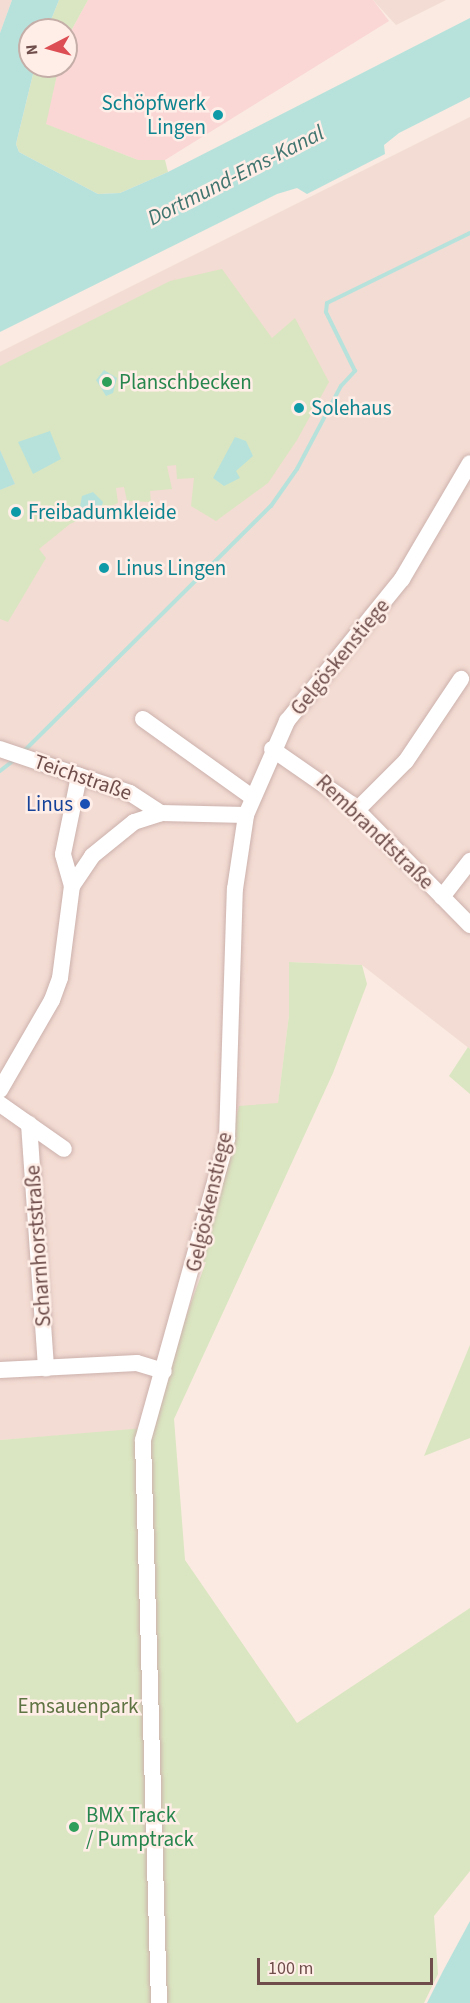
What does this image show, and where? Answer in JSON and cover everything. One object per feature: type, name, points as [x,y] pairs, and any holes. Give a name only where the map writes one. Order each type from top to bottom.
[{"type":"street","name":"Gelgöskenstiege","points":[[159,2003],[143,1440],[227,1139],[235,889],[246,815],[272,749],[304,696],[402,579],[470,465]]},
{"type":"street","points":[[357,810],[406,761],[461,679]]},
{"type":"street","points":[[143,719],[252,797]]},
{"type":"street","name":"Rembrandtstraße","points":[[272,749],[322,779],[357,810],[470,925]]},
{"type":"street","name":"Teichstraße","points":[[12,753],[148,800],[161,813]]},
{"type":"street","points":[[0,1090],[7,1068],[60,978],[72,886],[63,854],[79,776]]},
{"type":"street","points":[[72,886],[108,840],[161,813],[246,815]]},
{"type":"street","points":[[442,897],[470,861]]},
{"type":"street","points":[[0,1104],[64,1149]]},
{"type":"street","name":"Scharnhorststraße","points":[[29,1124],[46,1368]]},
{"type":"street","points":[[0,1370],[137,1363],[164,1371]]},
{"type":"shaded area","points":[[0,0],[12,0],[0,33]]},
{"type":"shaded area","points":[[88,0],[373,0],[389,21],[165,160],[138,160],[45,124],[56,78],[78,78],[78,18]]},
{"type":"shaded area","points":[[373,0],[446,0],[396,25]]},
{"type":"shaded area","points":[[470,117],[470,1049],[362,965],[289,962],[289,1015],[278,1104],[198,1263],[145,1429],[0,1440],[0,352]]},
{"type":"green space","points":[[59,0],[88,0],[78,18],[52,18]]},
{"type":"green space","points":[[32,78],[56,78],[46,124],[138,160],[165,160],[168,172],[120,193],[98,194],[19,152],[16,144]]},
{"type":"green space","points":[[222,269],[272,338],[295,318],[329,382],[297,440],[268,483],[216,521],[191,506],[194,478],[177,479],[176,465],[167,466],[172,489],[150,491],[151,502],[127,501],[124,487],[116,488],[118,503],[70,524],[39,549],[46,558],[8,622],[0,619],[0,490],[15,484],[0,450],[0,366],[170,281]]},
{"type":"green space","name":"Emsauenpark","points":[[289,962],[362,965],[367,984],[333,1073],[174,1419],[185,1560],[297,1723],[470,1608],[470,1871],[434,1916],[438,1974],[424,2003],[0,2003],[0,1440],[145,1428],[206,1262],[198,1263],[239,1106],[278,1103],[289,1015]]},
{"type":"green space","points":[[468,1047],[470,1049],[470,1094],[449,1076]]},
{"type":"green space","points":[[470,1345],[470,1438],[424,1456]]},
{"type":"water","name":"Dortmund-Ems-Kanal","points":[[12,0],[59,0],[52,18],[18,18],[18,78],[32,78],[16,144],[19,152],[98,194],[120,193],[168,172],[470,18],[470,97],[399,133],[384,145],[385,154],[307,194],[297,188],[277,194],[0,332],[0,33]]},
{"type":"water","name":"Planschbecken","points":[[104,370],[117,378],[113,393],[106,396],[96,380]]},
{"type":"water","points":[[50,431],[61,459],[33,474],[18,442]]},
{"type":"water","points":[[235,437],[246,441],[253,456],[236,471],[240,478],[224,486],[213,478]]},
{"type":"water","points":[[0,450],[15,484],[0,490]]},
{"type":"water","points":[[93,492],[103,502],[97,521],[80,507],[82,496]]},
{"type":"water","points":[[470,1921],[470,2003],[427,2003],[443,1971]]},
{"type":"waterway","points":[[24,751],[271,506],[297,469],[341,386],[355,371],[326,312],[327,303],[470,233]]},
{"type":"waterway","points":[[0,771],[14,760]]},
{"type":"place","name":"Schöpfwerk Lingen","points":[[218,115]]},
{"type":"place","name":"Planschbecken","points":[[107,382]]},
{"type":"place","name":"Solehaus","points":[[299,408]]},
{"type":"place","name":"Freibadumkleide","points":[[16,512]]},
{"type":"place","name":"Linus Lingen","points":[[104,568]]},
{"type":"place","name":"Linus","points":[[85,804]]},
{"type":"place","name":"BMX Track / Pumptrack","points":[[74,1827]]}]
